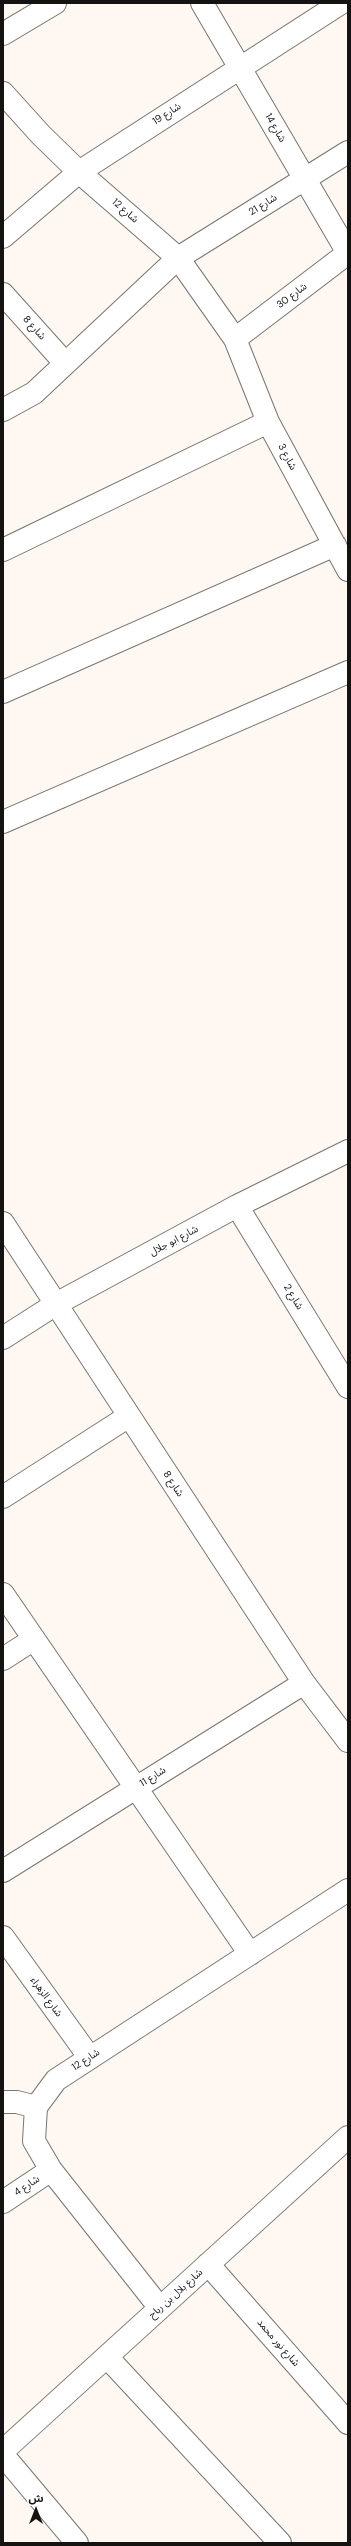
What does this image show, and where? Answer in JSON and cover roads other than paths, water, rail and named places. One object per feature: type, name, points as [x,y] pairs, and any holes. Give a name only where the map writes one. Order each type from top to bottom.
[{"type":"street","points":[[3,34],[55,3]]},
{"type":"street","name":"شارع 14","points":[[202,3],[348,253]]},
{"type":"street","name":"شارع 19","points":[[3,237],[79,172],[239,66],[341,3]]},
{"type":"street","name":"شارع 12","points":[[3,93],[41,135],[79,172],[178,258],[235,339]]},
{"type":"street","name":"شارع 21","points":[[3,410],[34,393],[65,362],[178,258],[348,152]]},
{"type":"street","name":"شارع 30","points":[[235,339],[348,253]]},
{"type":"street","name":"شارع 8","points":[[3,294],[65,362]]},
{"type":"street","name":"شارع 3","points":[[235,339],[268,422],[348,570]]},
{"type":"street","points":[[3,550],[268,422]]},
{"type":"street","points":[[3,692],[335,544]]},
{"type":"street","points":[[3,822],[348,672]]},
{"type":"street","name":"شارع ابو جلال","points":[[3,1338],[56,1304],[237,1206],[348,1151]]},
{"type":"street","name":"شارع 2","points":[[237,1206],[348,1387]]},
{"type":"street","name":"شارع 8","points":[[3,1223],[304,1683],[348,1742]]},
{"type":"street","points":[[3,1497],[129,1416]]},
{"type":"street","points":[[3,1594],[250,1954]]},
{"type":"street","points":[[3,1659],[34,1639]]},
{"type":"street","name":"شارع 11","points":[[3,1871],[304,1683]]},
{"type":"street","name":"شارع 12","points":[[36,2107],[56,2080],[348,1890]]},
{"type":"street","name":"شارع الزهراء","points":[[3,1937],[90,2058]]},
{"type":"street","points":[[3,2102],[17,2102],[36,2107],[34,2141],[51,2170],[160,2308]]},
{"type":"street","name":"شارع بلال بن رباح","points":[[3,2451],[348,2137]]},
{"type":"street","name":"شارع 4","points":[[3,2202],[51,2170]]},
{"type":"street","name":"شارع نور محمد","points":[[208,2264],[348,2423]]},
{"type":"street","points":[[107,2357],[280,2543]]},
{"type":"street","points":[[3,2455],[77,2543]]}]
